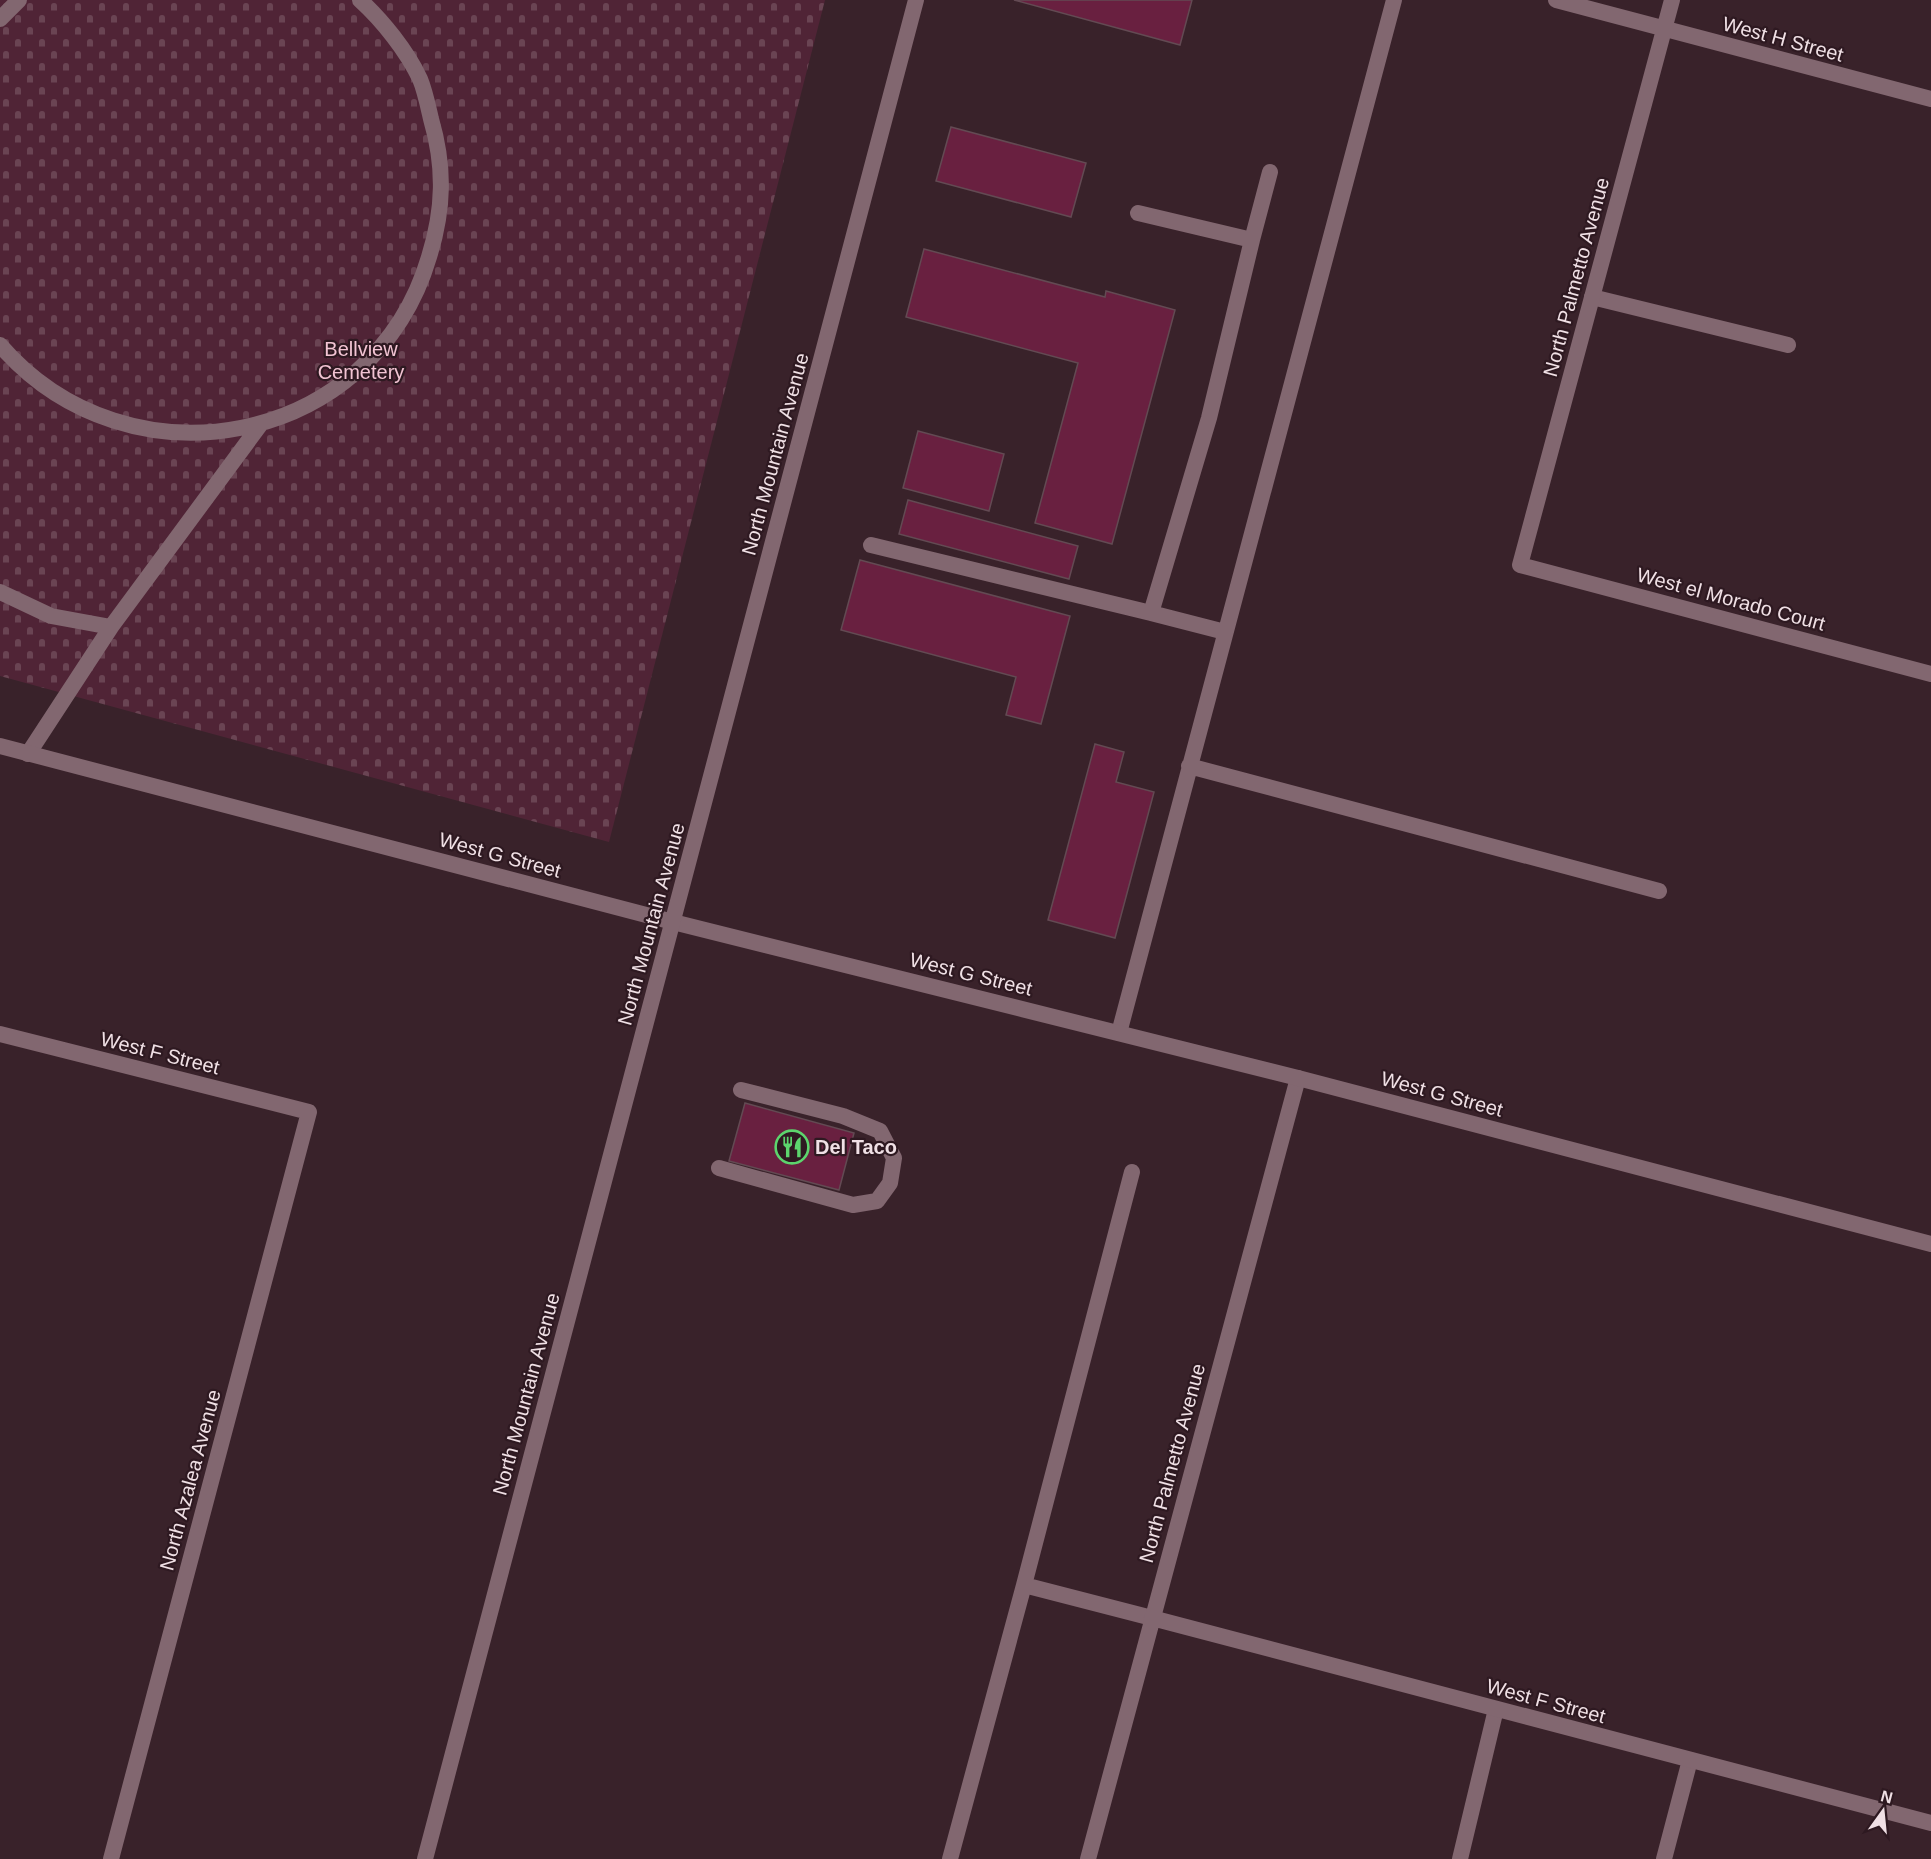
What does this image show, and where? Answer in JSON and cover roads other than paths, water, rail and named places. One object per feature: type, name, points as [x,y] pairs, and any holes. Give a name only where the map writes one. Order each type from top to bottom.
[{"type":"street","points":[[0,19],[19,0]]},
{"type":"street","points":[[0,345],[22,370],[74,406],[134,428],[197,434],[260,425],[326,395],[381,349],[420,289],[440,220],[440,148],[420,79],[381,19],[360,0]]},
{"type":"street","points":[[377,0],[381,19]]},
{"type":"street","name":"North Mountain Avenue","points":[[425,1859],[916,0]]},
{"type":"street","points":[[1119,1033],[1394,0]]},
{"type":"street","name":"West H Street","points":[[1556,0],[1931,99]]},
{"type":"street","name":"North Palmetto Avenue","points":[[1520,565],[1672,0]]},
{"type":"street","points":[[1151,614],[1209,418],[1270,172]]},
{"type":"street","points":[[1138,213],[1252,240]]},
{"type":"street","points":[[1592,297],[1788,345]]},
{"type":"street","points":[[28,754],[111,627],[260,425]]},
{"type":"street","points":[[871,545],[1226,632]]},
{"type":"street","name":"West el Morado Court","points":[[1520,565],[1931,674]]},
{"type":"street","points":[[0,592],[51,616],[111,627]]},
{"type":"street","name":"West G Street","points":[[0,746],[673,922],[1298,1078],[1931,1244]]},
{"type":"street","points":[[1190,766],[1659,891]]},
{"type":"street","name":"West F Street","points":[[0,1034],[309,1112]]},
{"type":"street","name":"North Palmetto Avenue","points":[[1088,1859],[1298,1078]]},
{"type":"street","points":[[719,1168],[853,1205],[877,1201],[890,1183],[894,1158],[880,1131],[843,1116],[741,1090]]},
{"type":"street","name":"North Azalea Avenue","points":[[111,1859],[309,1112]]},
{"type":"street","points":[[950,1859],[1132,1172]]},
{"type":"street","name":"West F Street","points":[[1024,1585],[1931,1823]]},
{"type":"street","points":[[1460,1859],[1496,1709]]},
{"type":"street","points":[[1664,1859],[1690,1760]]},
{"type":"place","name":"Del Taco","points":[[792,1147]]},
{"type":"park label","name":"Bellview Cemetery","points":[[361,360]]}]
